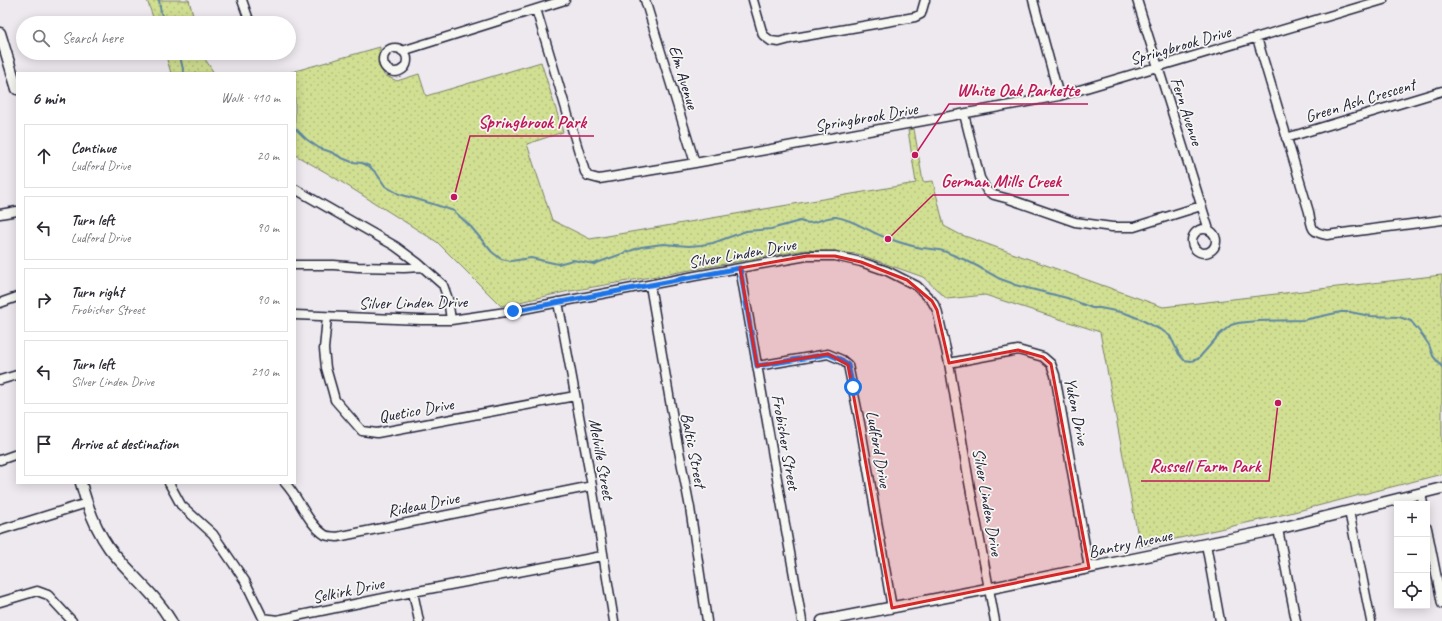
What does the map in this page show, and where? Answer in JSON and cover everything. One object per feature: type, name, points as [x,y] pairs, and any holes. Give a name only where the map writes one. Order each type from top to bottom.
[{"type":"street","points":[[242,0],[248,16]]},
{"type":"street","points":[[402,51],[565,0]]},
{"type":"street","name":"Elm Avenue","points":[[645,0],[694,163]]},
{"type":"street","points":[[753,0],[763,35],[771,41],[779,42],[794,38],[915,17],[921,14],[925,0]]},
{"type":"street","points":[[1033,0],[1058,96]]},
{"type":"street","name":"Fern Avenue","points":[[1137,0],[1209,230]]},
{"type":"street","name":"Springbrook Drive","points":[[536,10],[585,172],[588,176],[593,178],[604,178],[694,163],[1058,96],[1383,0]]},
{"type":"street","points":[[0,33],[16,86]]},
{"type":"street","name":"Green Ash Crescent","points":[[1257,38],[1309,212],[1312,228],[1317,233],[1327,235],[1442,220]]},
{"type":"street","name":"Green Ash Crescent","points":[[1286,138],[1442,91]]},
{"type":"street","points":[[964,114],[980,178],[987,191],[994,196],[1010,199],[1075,222],[1112,227],[1134,227],[1201,206]]},
{"type":"street","points":[[296,190],[406,253],[443,285],[450,307],[451,320]]},
{"type":"street","points":[[0,214],[16,211]]},
{"type":"street","name":"Silver Linden Drive","points":[[296,315],[451,320],[513,311],[807,256],[835,256],[861,262],[907,280],[917,286],[932,301],[937,310],[950,363],[956,409],[995,621]]},
{"type":"street","points":[[296,265],[334,265],[358,268],[404,268],[421,266]]},
{"type":"street","name":"Frobisher Street","points":[[740,268],[802,621]]},
{"type":"street","name":"Baltic Street","points":[[650,285],[690,508],[707,621]]},
{"type":"street","points":[[0,302],[16,297]]},
{"type":"street","name":"Melville Street","points":[[558,302],[592,486],[602,556],[614,621]]},
{"type":"street","name":"Quetico Drive","points":[[327,317],[324,349],[326,368],[335,400],[362,431],[377,433],[575,396]]},
{"type":"street","name":"Yukon Drive","points":[[950,363],[1018,350],[1042,357],[1051,364],[1058,389],[1089,568]]},
{"type":"street","name":"Ludford Drive","points":[[757,366],[828,354],[842,360],[848,365],[860,424],[892,608]]},
{"type":"street","points":[[0,380],[16,375]]},
{"type":"street","points":[[0,460],[16,454]]},
{"type":"street","points":[[81,484],[96,527],[110,548],[153,595],[171,621]]},
{"type":"street","name":"Selkirk Drive","points":[[170,484],[181,505],[212,534],[225,552],[245,581],[263,618],[277,620],[602,556]]},
{"type":"street","name":"Rideau Drive","points":[[286,484],[301,504],[312,524],[326,536],[337,537],[592,486]]},
{"type":"street","name":"Bantry Avenue","points":[[822,621],[988,589],[1278,529],[1442,488]]},
{"type":"street","points":[[1421,493],[1422,501]]},
{"type":"street","points":[[0,530],[87,503]]},
{"type":"street","points":[[1349,511],[1371,621]]},
{"type":"street","points":[[1278,529],[1296,621]]},
{"type":"street","points":[[1429,537],[1442,604]]},
{"type":"street","points":[[1206,544],[1220,621]]},
{"type":"street","points":[[0,602],[37,591],[48,595],[72,621]]},
{"type":"street","points":[[413,592],[419,621]]},
{"type":"highlighted area","points":[[807,256],[835,256],[861,262],[907,280],[932,301],[937,310],[949,363],[1018,350],[1043,357],[1051,364],[1089,568],[892,608],[848,365],[828,354],[757,366],[740,268]]},
{"type":"green space","points":[[147,0],[189,0],[193,16],[153,16]]},
{"type":"green space","points":[[380,47],[380,66],[384,75],[397,81],[419,74],[426,96],[541,62],[563,132],[527,144],[552,220],[590,239],[916,183],[908,130],[914,129],[923,182],[933,181],[944,226],[959,234],[1163,307],[1442,275],[1442,474],[1286,514],[1140,547],[1100,332],[985,295],[947,299],[923,277],[858,254],[805,250],[565,292],[501,306],[437,242],[327,173],[296,156],[296,72],[292,72]]},
{"type":"green space","points":[[167,60],[206,60],[213,72],[171,72]]},
{"type":"waterway","points":[[159,0],[162,16]]},
{"type":"waterway","points":[[181,60],[184,72]]},
{"type":"waterway","points":[[296,129],[306,139],[319,148],[352,162],[362,163],[369,166],[377,174],[385,186],[399,194],[454,211],[471,227],[492,252],[501,259],[511,261],[531,258],[558,264],[573,260],[594,264],[641,247],[663,244],[689,246],[701,245],[713,243],[746,231],[771,229],[800,221],[810,223],[836,217],[900,242],[946,252],[968,261],[998,278],[1015,285],[1067,298],[1092,308],[1125,313],[1140,319],[1170,336],[1179,354],[1184,360],[1191,361],[1198,359],[1220,334],[1231,325],[1257,321],[1304,320],[1341,312],[1350,312],[1370,316],[1399,317],[1411,321],[1423,336],[1429,345],[1433,356],[1442,367]]},
{"type":"place","name":"White Oak Parkette","points":[[915,155]]},
{"type":"place","name":"Springbrook Park","points":[[454,197]]},
{"type":"place","name":"German Mills Creek","points":[[888,239]]},
{"type":"place","name":"Russell Farm Park","points":[[1278,403]]},
{"type":"route","points":[[513,311],[740,268],[757,366],[828,354],[842,360],[848,365],[853,387]]}]
